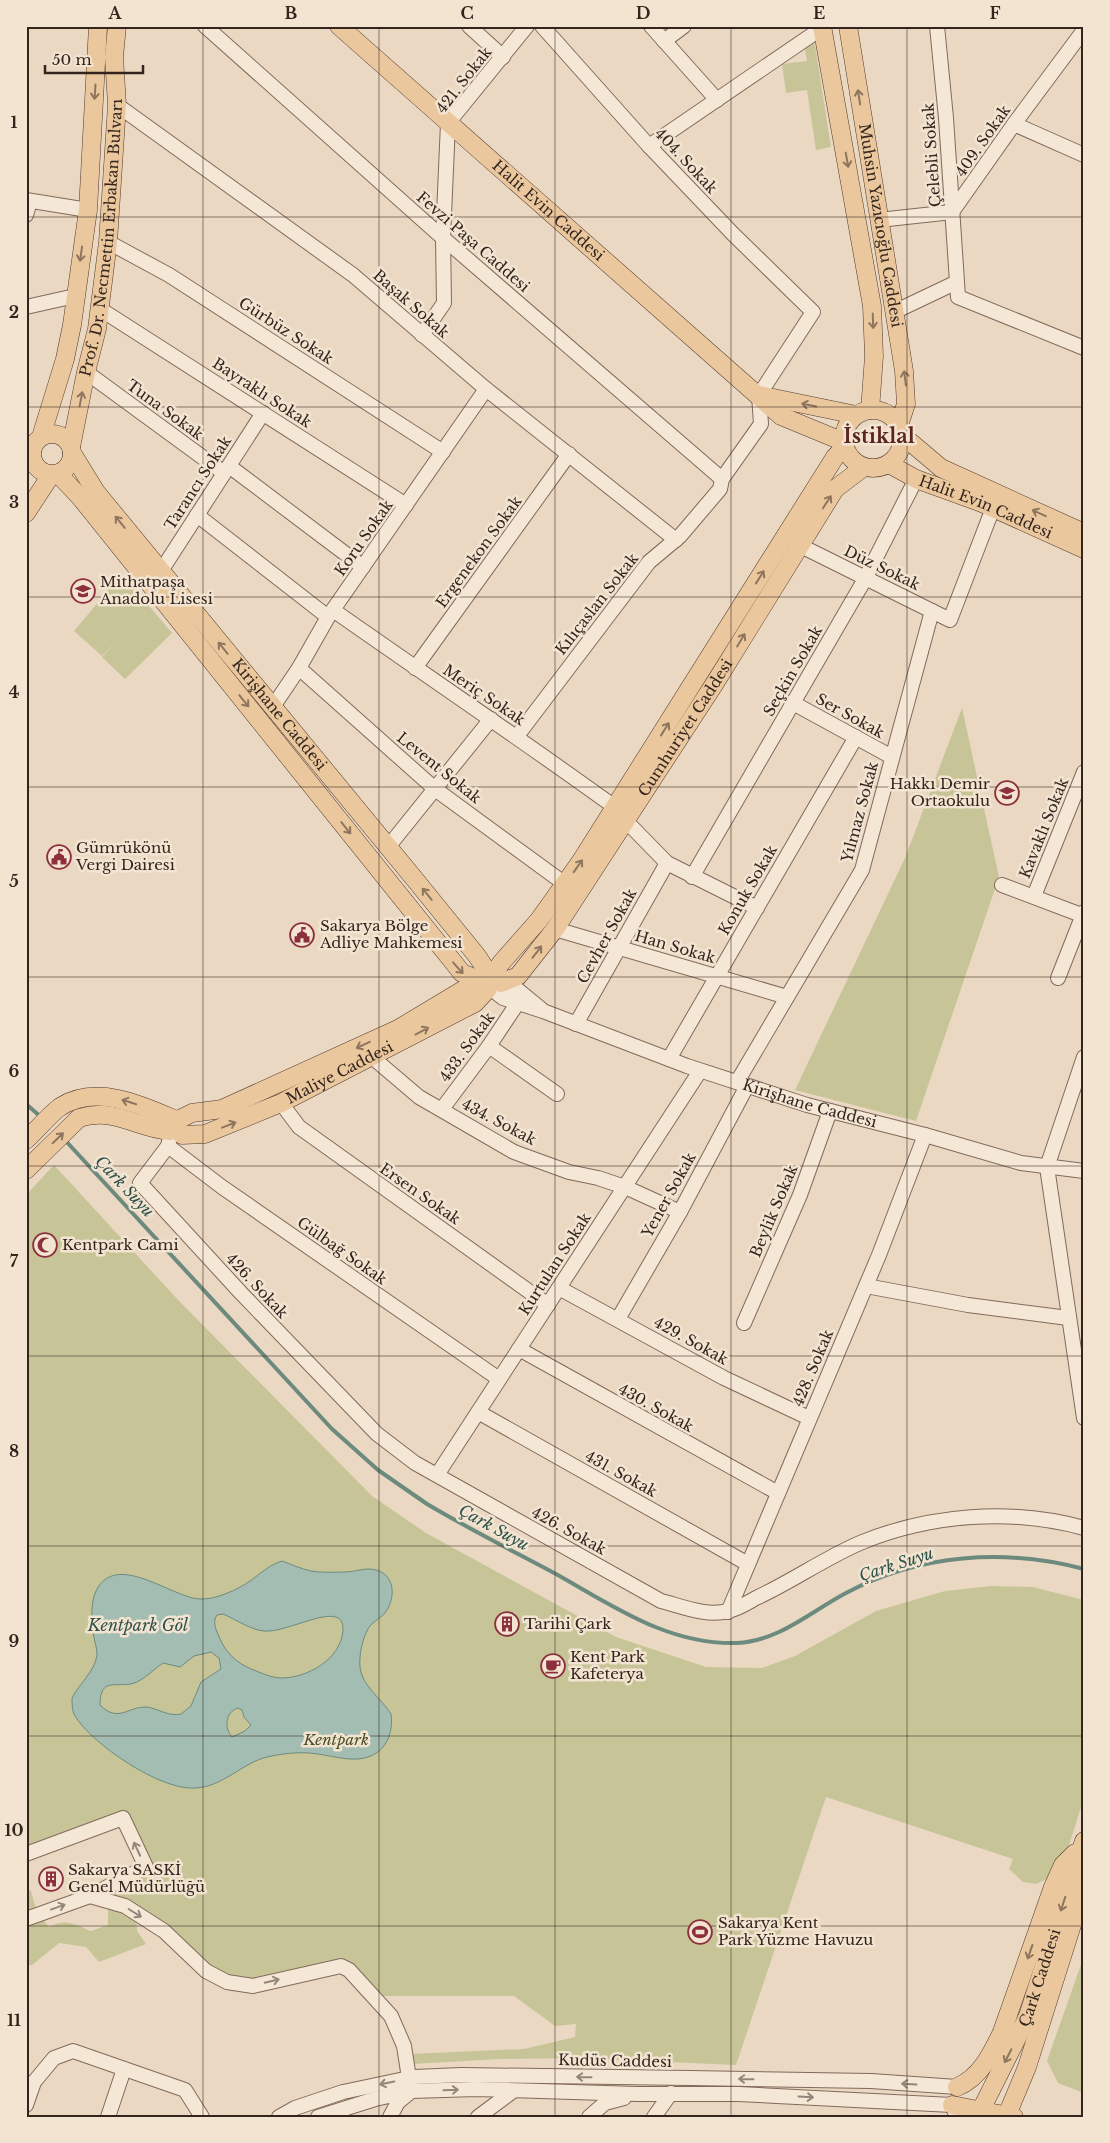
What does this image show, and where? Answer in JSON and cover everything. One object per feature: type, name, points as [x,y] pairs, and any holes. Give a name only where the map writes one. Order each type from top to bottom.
[{"type":"main road","name":"Prof. Dr. Necmettin Erbakan Bulvarı","points":[[41,437],[65,359],[88,210],[98,26]]},
{"type":"main road","name":"Prof. Dr. Necmettin Erbakan Bulvarı","points":[[72,450],[100,309],[101,284],[108,242],[117,105],[114,57],[117,26]]},
{"type":"main road","name":"Halit Evin Caddesi","points":[[339,26],[781,416],[844,444]]},
{"type":"main road","name":"Muhsin Yazıcıoğlu Caddesi","points":[[848,26],[907,389],[901,430]]},
{"type":"main road","name":"Muhsin Yazıcıoğlu Caddesi","points":[[822,27],[872,306],[874,356],[863,412]]},
{"type":"main road","name":"Halit Evin Caddesi","points":[[759,395],[863,412]]},
{"type":"main road","points":[[863,412],[887,413],[901,430],[903,442],[898,454],[888,464],[876,468],[864,467],[852,459],[844,444],[846,427],[863,412]]},
{"type":"main road","name":"Halit Evin Caddesi","points":[[901,430],[941,468],[1084,533]]},
{"type":"main road","points":[[26,513],[54,474],[68,467],[71,462],[72,450],[66,439],[54,434],[41,437],[29,456],[39,470],[54,474]]},
{"type":"main road","name":"Cumhuriyet Caddesi","points":[[492,983],[518,976],[554,929],[834,457],[844,444]]},
{"type":"main road","name":"Kirişhane Caddesi","points":[[72,450],[96,492],[477,956],[492,983]]},
{"type":"main road","name":"Halit Evin Caddesi","points":[[888,464],[916,479],[993,508],[1084,549]]},
{"type":"main road","name":"Cumhuriyet Caddesi","points":[[492,983],[501,963],[539,920],[621,814],[715,683],[835,489],[864,467]]},
{"type":"main road","name":"Kirişhane Caddesi","points":[[54,474],[80,496],[462,974],[492,983]]},
{"type":"main road","name":"Maliye Caddesi","points":[[32,1164],[79,1118],[90,1114],[116,1115],[157,1130],[205,1134],[281,1103],[372,1057],[474,1003],[492,983]]},
{"type":"main road","name":"Maliye Caddesi","points":[[174,1131],[192,1113],[222,1109],[257,1094],[398,1029],[463,990],[492,983]]},
{"type":"main road","name":"Maliye Caddesi","points":[[26,1140],[60,1107],[85,1098],[104,1096],[130,1102],[174,1131]]},
{"type":"main road","points":[[982,2108],[957,2087],[966,2083],[977,2073],[992,2052],[1002,2032],[1063,1866],[1082,1844]]},
{"type":"main road","name":"Çark Caddesi","points":[[982,2108],[1028,2016],[1082,1844]]},
{"type":"main road","name":"Çark Caddesi","points":[[1011,2116],[1084,1887]]},
{"type":"main road","points":[[955,2111],[982,2108],[1011,2116]]},
{"type":"street","name":"Fevzi Paşa Caddesi","points":[[205,26],[443,238],[722,479]]},
{"type":"street","points":[[469,26],[503,58]]},
{"type":"street","name":"421. Sokak","points":[[422,335],[444,303],[443,238],[448,123],[503,58],[527,26]]},
{"type":"street","name":"404. Sokak","points":[[542,26],[649,146],[733,234],[813,312],[759,395]]},
{"type":"street","points":[[651,26],[717,100]]},
{"type":"street","points":[[664,41],[684,26]]},
{"type":"street","name":"Çelebli Sokak","points":[[938,26],[957,282]]},
{"type":"street","points":[[649,146],[822,27]]},
{"type":"street","name":"409. Sokak","points":[[952,212],[1084,30]]},
{"type":"street","name":"Başak Sokak","points":[[117,105],[352,275],[486,389],[676,540]]},
{"type":"street","points":[[1014,124],[1084,155]]},
{"type":"street","points":[[26,215],[28,200],[88,210]]},
{"type":"street","points":[[879,220],[952,212]]},
{"type":"street","name":"Gürbüz Sokak","points":[[108,242],[169,275],[443,452]]},
{"type":"street","points":[[894,312],[957,282],[958,296],[1084,348]]},
{"type":"street","points":[[26,307],[75,296]]},
{"type":"street","name":"Bayraklı Sokak","points":[[100,309],[406,505]]},
{"type":"street","name":"Tuna Sokak","points":[[86,372],[363,567]]},
{"type":"street","name":"Koru Sokak","points":[[272,708],[299,668],[331,613],[486,389]]},
{"type":"street","name":"Kılıçaslan Sokak","points":[[517,736],[649,562],[676,540],[720,489],[722,479],[760,424],[759,395]]},
{"type":"street","name":"Tarancı Sokak","points":[[161,571],[263,413]]},
{"type":"street","name":"Ergenekon Sokak","points":[[415,668],[569,454]]},
{"type":"street","name":"Seçkin Sokak","points":[[692,877],[865,579],[916,479]]},
{"type":"street","name":"Düz Sokak","points":[[799,545],[950,620],[993,508]]},
{"type":"street","name":"Meriç Sokak","points":[[197,515],[331,613],[517,736],[621,814],[667,863],[756,908]]},
{"type":"street","name":"Yılmaz Sokak","points":[[742,1084],[787,997],[862,870],[932,611]]},
{"type":"street","name":"Levent Sokak","points":[[299,668],[435,789],[565,884]]},
{"type":"street","name":"Ser Sokak","points":[[793,703],[892,757]]},
{"type":"street","points":[[388,847],[491,719]]},
{"type":"street","name":"Konuk Sokak","points":[[669,1059],[856,737]]},
{"type":"street","name":"Kavaklı Sokak","points":[[1034,896],[1080,793],[1084,772]]},
{"type":"street","name":"Cevher Sokak","points":[[576,1024],[667,863]]},
{"type":"street","points":[[1002,884],[1083,915],[1058,978]]},
{"type":"street","name":"Han Sokak","points":[[554,929],[787,997]]},
{"type":"street","name":"Kirişhane Caddesi","points":[[492,983],[503,998],[517,1004],[543,1011],[700,1071],[830,1111],[925,1135],[1021,1164],[1084,1171]]},
{"type":"street","name":"Kirişhane Caddesi","points":[[492,983],[513,986],[543,1011]]},
{"type":"street","name":"433. Sokak","points":[[442,1109],[489,1046],[517,1004]]},
{"type":"street","points":[[489,1046],[557,1094]]},
{"type":"street","name":"434. Sokak","points":[[372,1057],[419,1097],[514,1152],[569,1172],[598,1178],[625,1187],[680,1212]]},
{"type":"street","points":[[1084,1057],[1046,1167],[1084,1418]]},
{"type":"street","name":"Kurtulan Sokak","points":[[437,1475],[700,1071]]},
{"type":"street","name":"Yener Sokak","points":[[618,1319],[680,1212],[742,1084]]},
{"type":"street","name":"Ersen Sokak","points":[[281,1103],[300,1127],[548,1305]]},
{"type":"street","name":"Beylik Sokak","points":[[744,1323],[800,1195],[830,1111]]},
{"type":"street","name":"426. Sokak","points":[[174,1131],[140,1183],[240,1293],[377,1434],[415,1463],[661,1601],[703,1612],[728,1612],[774,1590],[860,1543],[918,1523],[992,1515],[1058,1521],[1084,1528]]},
{"type":"street","name":"Gülbağ Sokak","points":[[174,1131],[222,1186],[499,1379]]},
{"type":"street","name":"428. Sokak","points":[[728,1612],[866,1286],[925,1135]]},
{"type":"street","points":[[866,1286],[968,1305],[1068,1318]]},
{"type":"street","name":"429. Sokak","points":[[559,1288],[724,1378],[809,1418]]},
{"type":"street","name":"430. Sokak","points":[[519,1349],[778,1493]]},
{"type":"street","name":"431. Sokak","points":[[478,1412],[748,1564]]},
{"type":"street","points":[[26,1854],[123,1818],[146,1867],[90,1896],[26,1919]]},
{"type":"street","points":[[90,1896],[125,1906],[164,1931],[206,1971],[226,1982],[253,1986],[341,1966],[349,1970],[391,2016],[404,2046],[410,2084],[390,2117]]},
{"type":"street","points":[[26,2105],[34,2082],[54,2058],[73,2051],[185,2090],[202,2117]]},
{"type":"street","points":[[108,2117],[124,2069]]},
{"type":"street","name":"Kudüs Caddesi","points":[[279,2117],[295,2108],[343,2092],[410,2084],[461,2075],[871,2081],[957,2087]]},
{"type":"street","name":"Kudüs Caddesi","points":[[318,2117],[375,2099],[410,2084],[513,2091],[739,2094],[955,2111]]},
{"type":"street","points":[[478,2117],[513,2091]]},
{"type":"street","points":[[654,2117],[671,2093]]},
{"type":"street","points":[[589,2117],[605,2103],[637,2094]]},
{"type":"green space","points":[[811,41],[815,45],[831,147],[816,150],[807,90],[786,93],[782,64],[807,61],[804,44]]},
{"type":"green space","points":[[122,574],[172,633],[125,679],[102,657],[118,639],[102,656],[74,631]]},
{"type":"green space","points":[[962,708],[999,877],[916,1121],[795,1090],[905,858]]},
{"type":"green space","name":"Kentpark","points":[[54,1165],[179,1301],[372,1496],[426,1533],[616,1637],[706,1667],[762,1668],[795,1656],[876,1611],[945,1591],[991,1586],[1033,1587],[1084,1600],[1084,1798],[1064,1861],[1054,1876],[1036,1884],[1023,1882],[1009,1869],[1013,1859],[826,1797],[736,2065],[576,2058],[500,2059],[413,2064],[410,2054],[524,2049],[575,2037],[576,2024],[555,2026],[514,1996],[382,1996],[349,1970],[311,1972],[227,1982],[136,1916],[137,1931],[146,1944],[99,1962],[86,1947],[59,1943],[32,1965],[26,1966],[26,1890],[31,1891],[37,1910],[49,1927],[65,1922],[91,1931],[108,1925],[108,1907],[90,1896],[146,1867],[123,1819],[26,1854],[26,1195]]},
{"type":"green space","points":[[1084,1956],[1084,2093],[1058,2083],[1047,2061]]},
{"type":"water","name":"Kentpark Göl","points":[[282,1561],[307,1570],[319,1572],[372,1569],[383,1573],[390,1582],[392,1589],[391,1602],[384,1614],[368,1629],[360,1658],[361,1674],[364,1680],[391,1714],[391,1730],[380,1750],[367,1757],[358,1759],[304,1753],[272,1756],[249,1764],[215,1784],[195,1788],[181,1787],[164,1782],[129,1764],[111,1752],[84,1727],[74,1714],[72,1698],[96,1661],[97,1652],[92,1627],[92,1605],[96,1591],[105,1580],[117,1575],[130,1575],[145,1579],[188,1597],[206,1599],[226,1594],[239,1588]],"holes":[[[223,1614],[248,1626],[264,1631],[282,1629],[314,1619],[332,1616],[341,1621],[343,1631],[336,1651],[321,1665],[301,1675],[278,1678],[265,1675],[245,1666],[229,1653],[222,1643],[215,1625],[217,1615]],[[211,1652],[219,1658],[221,1669],[201,1682],[191,1706],[181,1714],[176,1715],[146,1707],[117,1714],[106,1710],[100,1705],[103,1689],[107,1686],[137,1682],[163,1663],[180,1667],[194,1656]],[[238,1708],[242,1710],[244,1717],[251,1725],[245,1731],[232,1737],[229,1733],[227,1721],[230,1713]]]},
{"type":"waterway","name":"Çark Suyu","points":[[26,1104],[41,1117]]},
{"type":"waterway","name":"Çark Suyu","points":[[64,1139],[332,1429],[378,1470],[427,1504],[642,1621],[688,1638],[712,1642],[737,1643],[767,1637],[794,1624],[846,1593],[874,1580],[903,1570],[933,1563],[993,1557],[1024,1558],[1084,1569]]},
{"type":"place","name":"Mithatpaşa Anadolu Lisesi","points":[[83,591]]},
{"type":"place","name":"Hakkı Demir Ortaokulu","points":[[1007,793]]},
{"type":"place","name":"Gümrükönü Vergi Dairesi","points":[[59,857]]},
{"type":"place","name":"Sakarya Bölge Adliye Mahkemesi","points":[[302,935]]},
{"type":"place","name":"Kentpark Cami","points":[[45,1245]]},
{"type":"place","name":"Tarihi Çark","points":[[507,1624]]},
{"type":"place","name":"Kent Park Kafeterya","points":[[553,1666]]},
{"type":"place","name":"Sakarya SASKİ Genel Müdürlüğü","points":[[51,1879]]},
{"type":"place","name":"Sakarya Kent Park Yüzme Havuzu","points":[[700,1932]]},
{"type":"district","name":"İstiklal","points":[[879,436]]}]
